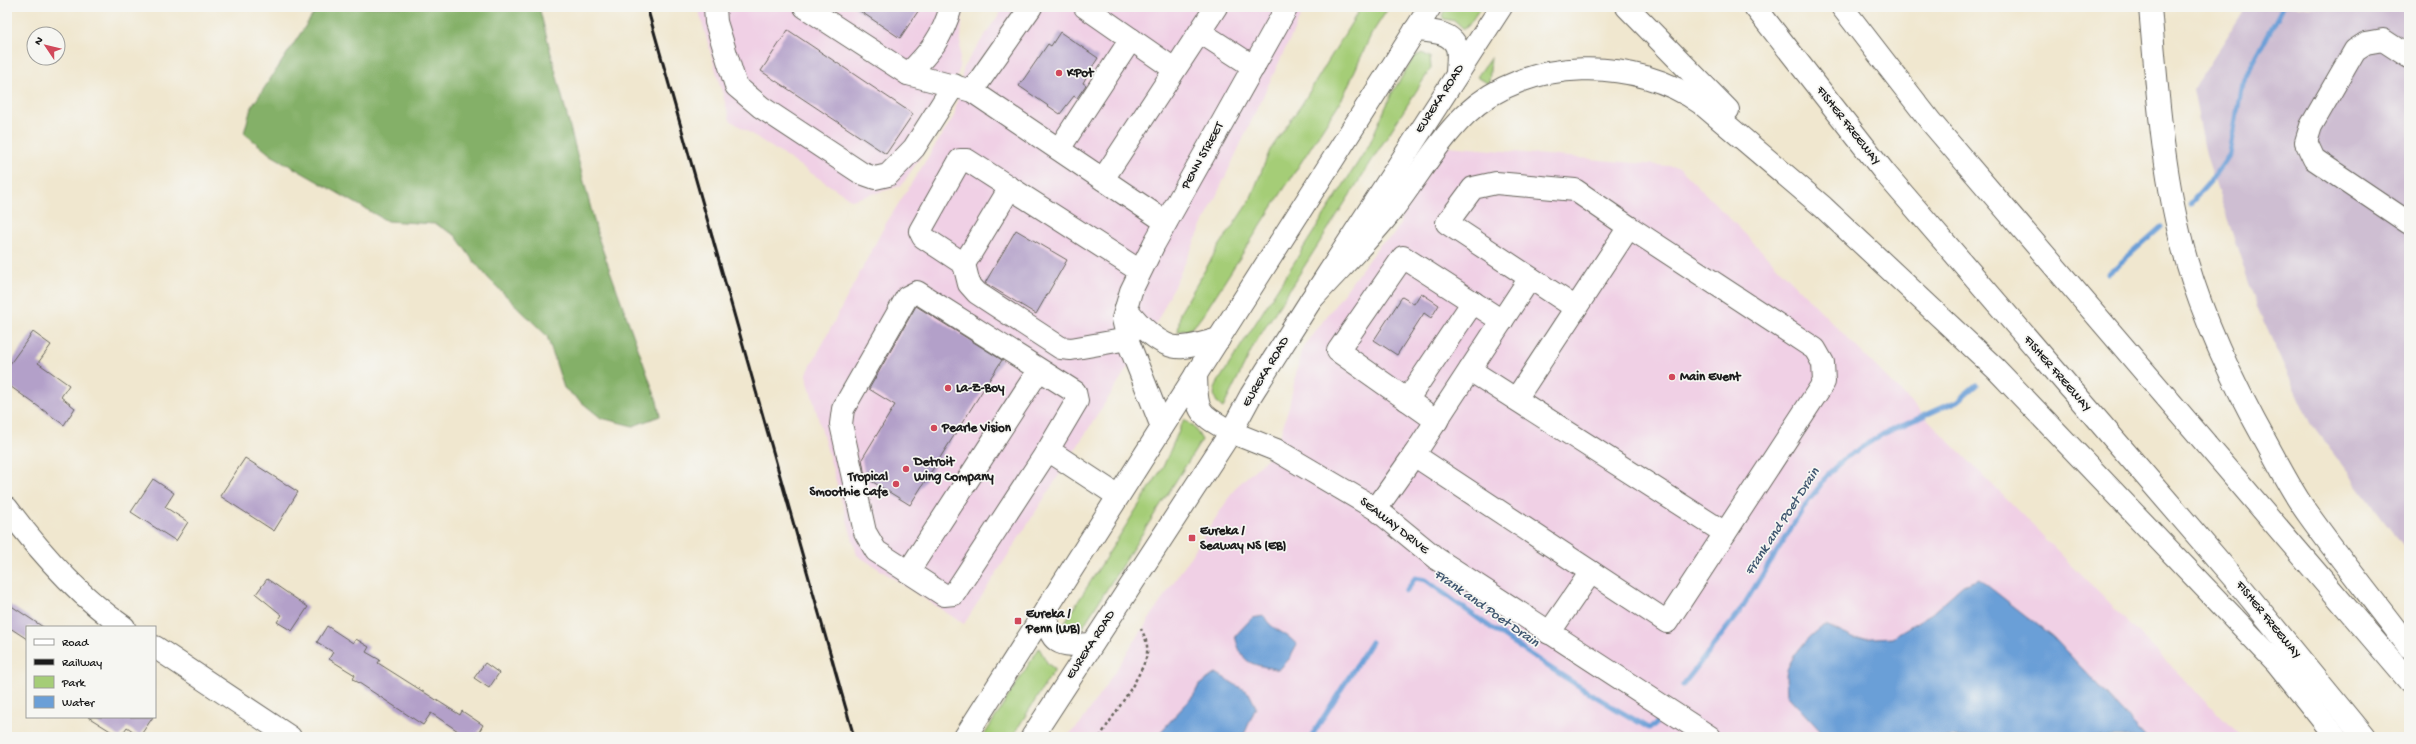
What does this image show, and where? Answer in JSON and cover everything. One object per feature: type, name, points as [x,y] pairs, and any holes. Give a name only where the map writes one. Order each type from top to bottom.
[{"type":"main road","points":[[715,7],[716,22],[736,86],[761,107],[861,173],[875,178],[888,175],[914,148],[1030,7]]},
{"type":"main road","points":[[805,7],[908,74],[963,88],[1059,149],[1166,222]]},
{"type":"main road","points":[[908,74],[933,49],[944,29],[951,7]]},
{"type":"main road","points":[[1085,7],[1174,69]]},
{"type":"main road","points":[[1103,179],[1216,7]]},
{"type":"main road","name":"PENN STREET","points":[[1162,427],[1128,339],[1124,319],[1131,291],[1166,222],[1287,7]]},
{"type":"main road","points":[[966,737],[1430,7]]},
{"type":"main road","name":"EUREKA ROAD","points":[[1032,737],[1231,432],[1251,395],[1310,300],[1501,7]]},
{"type":"main road","points":[[1627,7],[1823,207],[1996,369],[2276,662],[2336,737]]},
{"type":"main road","name":"FISHER FREEWAY","points":[[1755,7],[1885,173],[2237,582],[2364,737]]},
{"type":"main road","points":[[1842,7],[1936,128],[2409,681]]},
{"type":"main road","points":[[2150,7],[2159,105],[2176,216],[2186,259],[2205,313],[2251,415],[2290,486],[2308,514],[2409,647]]},
{"type":"main road","points":[[1415,30],[1438,32],[1453,42],[1457,48],[1457,74]]},
{"type":"main road","points":[[1200,32],[1254,67]]},
{"type":"main road","points":[[1059,149],[1131,39]]},
{"type":"main road","points":[[2409,57],[2383,40],[2366,43],[2355,50],[2311,126],[2306,142],[2314,159],[2409,223]]},
{"type":"main road","points":[[1310,300],[1390,213],[1444,139],[1466,114],[1493,94],[1518,81],[1542,75],[1595,69],[1618,71],[1665,82],[1685,92],[1702,104],[1823,207]]},
{"type":"main road","points":[[1128,339],[1071,349],[1060,348],[977,293],[969,284],[964,264],[922,237],[920,231],[960,160],[967,160],[1140,271]]},
{"type":"main road","points":[[1414,455],[1666,622],[1824,382],[1823,363],[1815,349],[1575,190],[1496,183],[1473,188],[1447,223],[1576,308]]},
{"type":"main road","points":[[964,264],[1010,188]]},
{"type":"main road","points":[[1516,399],[1629,226]]},
{"type":"main road","points":[[1437,421],[1338,351],[1403,257],[1502,321]]},
{"type":"main road","points":[[1376,509],[1437,421],[1530,278]]},
{"type":"main road","points":[[918,292],[1075,392],[1077,401],[1048,450],[954,594],[944,596],[876,551],[866,532],[841,424],[843,409],[907,297],[918,292]]},
{"type":"main road","points":[[1407,400],[1473,302]]},
{"type":"main road","points":[[1126,308],[1140,327],[1158,340],[1181,348],[1219,339]]},
{"type":"main road","points":[[908,572],[1039,370]]},
{"type":"main road","points":[[1470,370],[1725,533]]},
{"type":"main road","name":"SEAWAY DRIVE","points":[[1196,374],[1197,403],[1205,417],[1231,432],[1276,450],[1376,509],[1419,546],[1549,633],[1710,737]]},
{"type":"main road","points":[[1048,450],[1118,496]]},
{"type":"main road","points":[[7,508],[27,535],[60,572],[89,600],[123,626]]},
{"type":"main road","points":[[1549,633],[1591,572]]},
{"type":"main road","points":[[1046,610],[1047,629],[1056,641],[1070,646],[1092,644]]},
{"type":"main road","points":[[156,649],[290,737]]},
{"type":"path","points":[[1100,737],[1139,673],[1147,654],[1147,640],[1141,629]]},
{"type":"shaded area","points":[[700,7],[963,7],[959,69],[949,115],[901,186],[852,200],[730,120],[700,15]]},
{"type":"shaded area","points":[[1004,7],[1305,7],[1158,320],[964,624],[857,555],[806,375],[885,225],[954,116],[964,66]]},
{"type":"shaded area","points":[[2246,7],[2406,7],[2409,9],[2409,553],[2310,423],[2257,307],[2206,155],[2193,90]]},
{"type":"shaded area","points":[[1448,146],[1679,167],[2241,737],[1066,737],[1081,723],[1236,487],[1276,450],[1289,406],[1301,351],[1380,244],[1392,237],[1400,224],[1402,212]]},
{"type":"green space","points":[[318,7],[539,7],[599,240],[657,401],[660,416],[633,426],[601,418],[564,388],[547,336],[490,280],[472,259],[455,235],[435,224],[387,221],[271,155],[244,133],[251,108]]},
{"type":"green space","points":[[1361,7],[1389,7],[1371,35],[1343,97],[1205,312],[1196,324],[1186,332],[1184,329],[1178,332],[1180,313],[1216,251],[1250,200],[1270,150],[1302,104]]},
{"type":"green space","points":[[1446,7],[1481,7],[1468,26],[1464,29],[1455,21],[1444,19],[1442,16]]},
{"type":"green space","points":[[1422,53],[1430,57],[1431,68],[1254,345],[1223,408],[1214,396],[1218,382],[1369,145],[1392,93],[1414,57]]},
{"type":"green space","points":[[1491,57],[1489,84],[1477,77]]},
{"type":"green space","points":[[1184,419],[1194,427],[1202,440],[1080,631],[1074,635],[1066,631],[1065,622],[1163,467]]},
{"type":"green space","points":[[1039,648],[1048,664],[1055,669],[1012,737],[983,737]]},
{"type":"water","points":[[1979,579],[2053,637],[2146,737],[1826,737],[1787,695],[1786,676],[1787,670],[1793,658],[1809,638],[1821,628],[1826,625],[1855,639],[1892,637],[1932,613],[1963,585]]},
{"type":"water","points":[[1264,616],[1271,625],[1288,636],[1297,645],[1290,658],[1279,670],[1255,664],[1245,659],[1241,653],[1235,636],[1252,618]]},
{"type":"water","points":[[1216,673],[1249,693],[1256,707],[1243,737],[1156,737],[1194,695],[1199,685]]},
{"type":"building","points":[[854,7],[921,7],[900,38]]},
{"type":"building","points":[[788,30],[913,114],[886,154],[761,71]]},
{"type":"building","name":"KPot","points":[[1060,32],[1098,58],[1083,83],[1086,85],[1077,98],[1074,96],[1060,114],[1019,86],[1048,44],[1051,46]]},
{"type":"building","points":[[1016,230],[1067,260],[1036,314],[985,283]]},
{"type":"building","points":[[1421,293],[1439,305],[1431,318],[1424,313],[1397,355],[1374,340],[1402,297],[1414,304]]},
{"type":"building","points":[[916,306],[1002,360],[910,505],[865,477],[862,459],[895,405],[869,389]]},
{"type":"building","points":[[33,332],[51,345],[38,363],[69,385],[61,397],[75,408],[64,425],[7,384],[7,368]]},
{"type":"building","points":[[245,458],[298,492],[274,531],[220,496]]},
{"type":"building","points":[[153,479],[174,493],[165,507],[188,522],[176,541],[131,512]]},
{"type":"building","points":[[267,579],[308,607],[292,631],[277,622],[282,615],[256,594]]},
{"type":"building","points":[[7,603],[42,626],[26,626],[26,638],[7,626]]},
{"type":"building","points":[[327,626],[353,643],[356,639],[369,647],[366,652],[380,660],[378,663],[460,715],[462,711],[483,725],[476,737],[467,737],[431,713],[423,725],[353,679],[355,675],[329,659],[333,652],[317,642]]},
{"type":"building","points":[[485,663],[499,673],[489,688],[474,678]]},
{"type":"building","points":[[90,718],[152,718],[140,736],[127,727],[120,737]]},
{"type":"waterway","name":"Frank and Poet Drain","points":[[2190,204],[2214,177],[2230,154],[2242,83],[2283,7]]},
{"type":"waterway","name":"Frank and Poet Drain","points":[[2108,274],[2161,227]]},
{"type":"waterway","name":"Frank and Poet Drain","points":[[1683,685],[1740,611],[1806,504],[1830,472],[1845,458],[1883,434],[1957,401],[1976,385]]},
{"type":"waterway","name":"Frank and Poet Drain","points":[[1406,591],[1415,578],[1426,580],[1507,639],[1591,694],[1649,728],[1654,726],[1658,721]]},
{"type":"waterway","name":"Frank and Poet Drain","points":[[1311,737],[1371,642]]},
{"type":"railway","points":[[647,7],[854,737]]},
{"type":"place","name":"KPot","points":[[1059,73]]},
{"type":"place","name":"Main Event","points":[[1672,377]]},
{"type":"place","name":"La-Z-Boy","points":[[948,388]]},
{"type":"place","name":"Pearle Vision","points":[[934,428]]},
{"type":"place","name":"Detroit Wing Company","points":[[906,469]]},
{"type":"place","name":"Tropical Smoothie Cafe","points":[[896,484]]},
{"type":"place","name":"Eureka / Seaway NS (EB)","points":[[1192,538]]},
{"type":"place","name":"Eureka / Penn (WB)","points":[[1018,621]]}]
